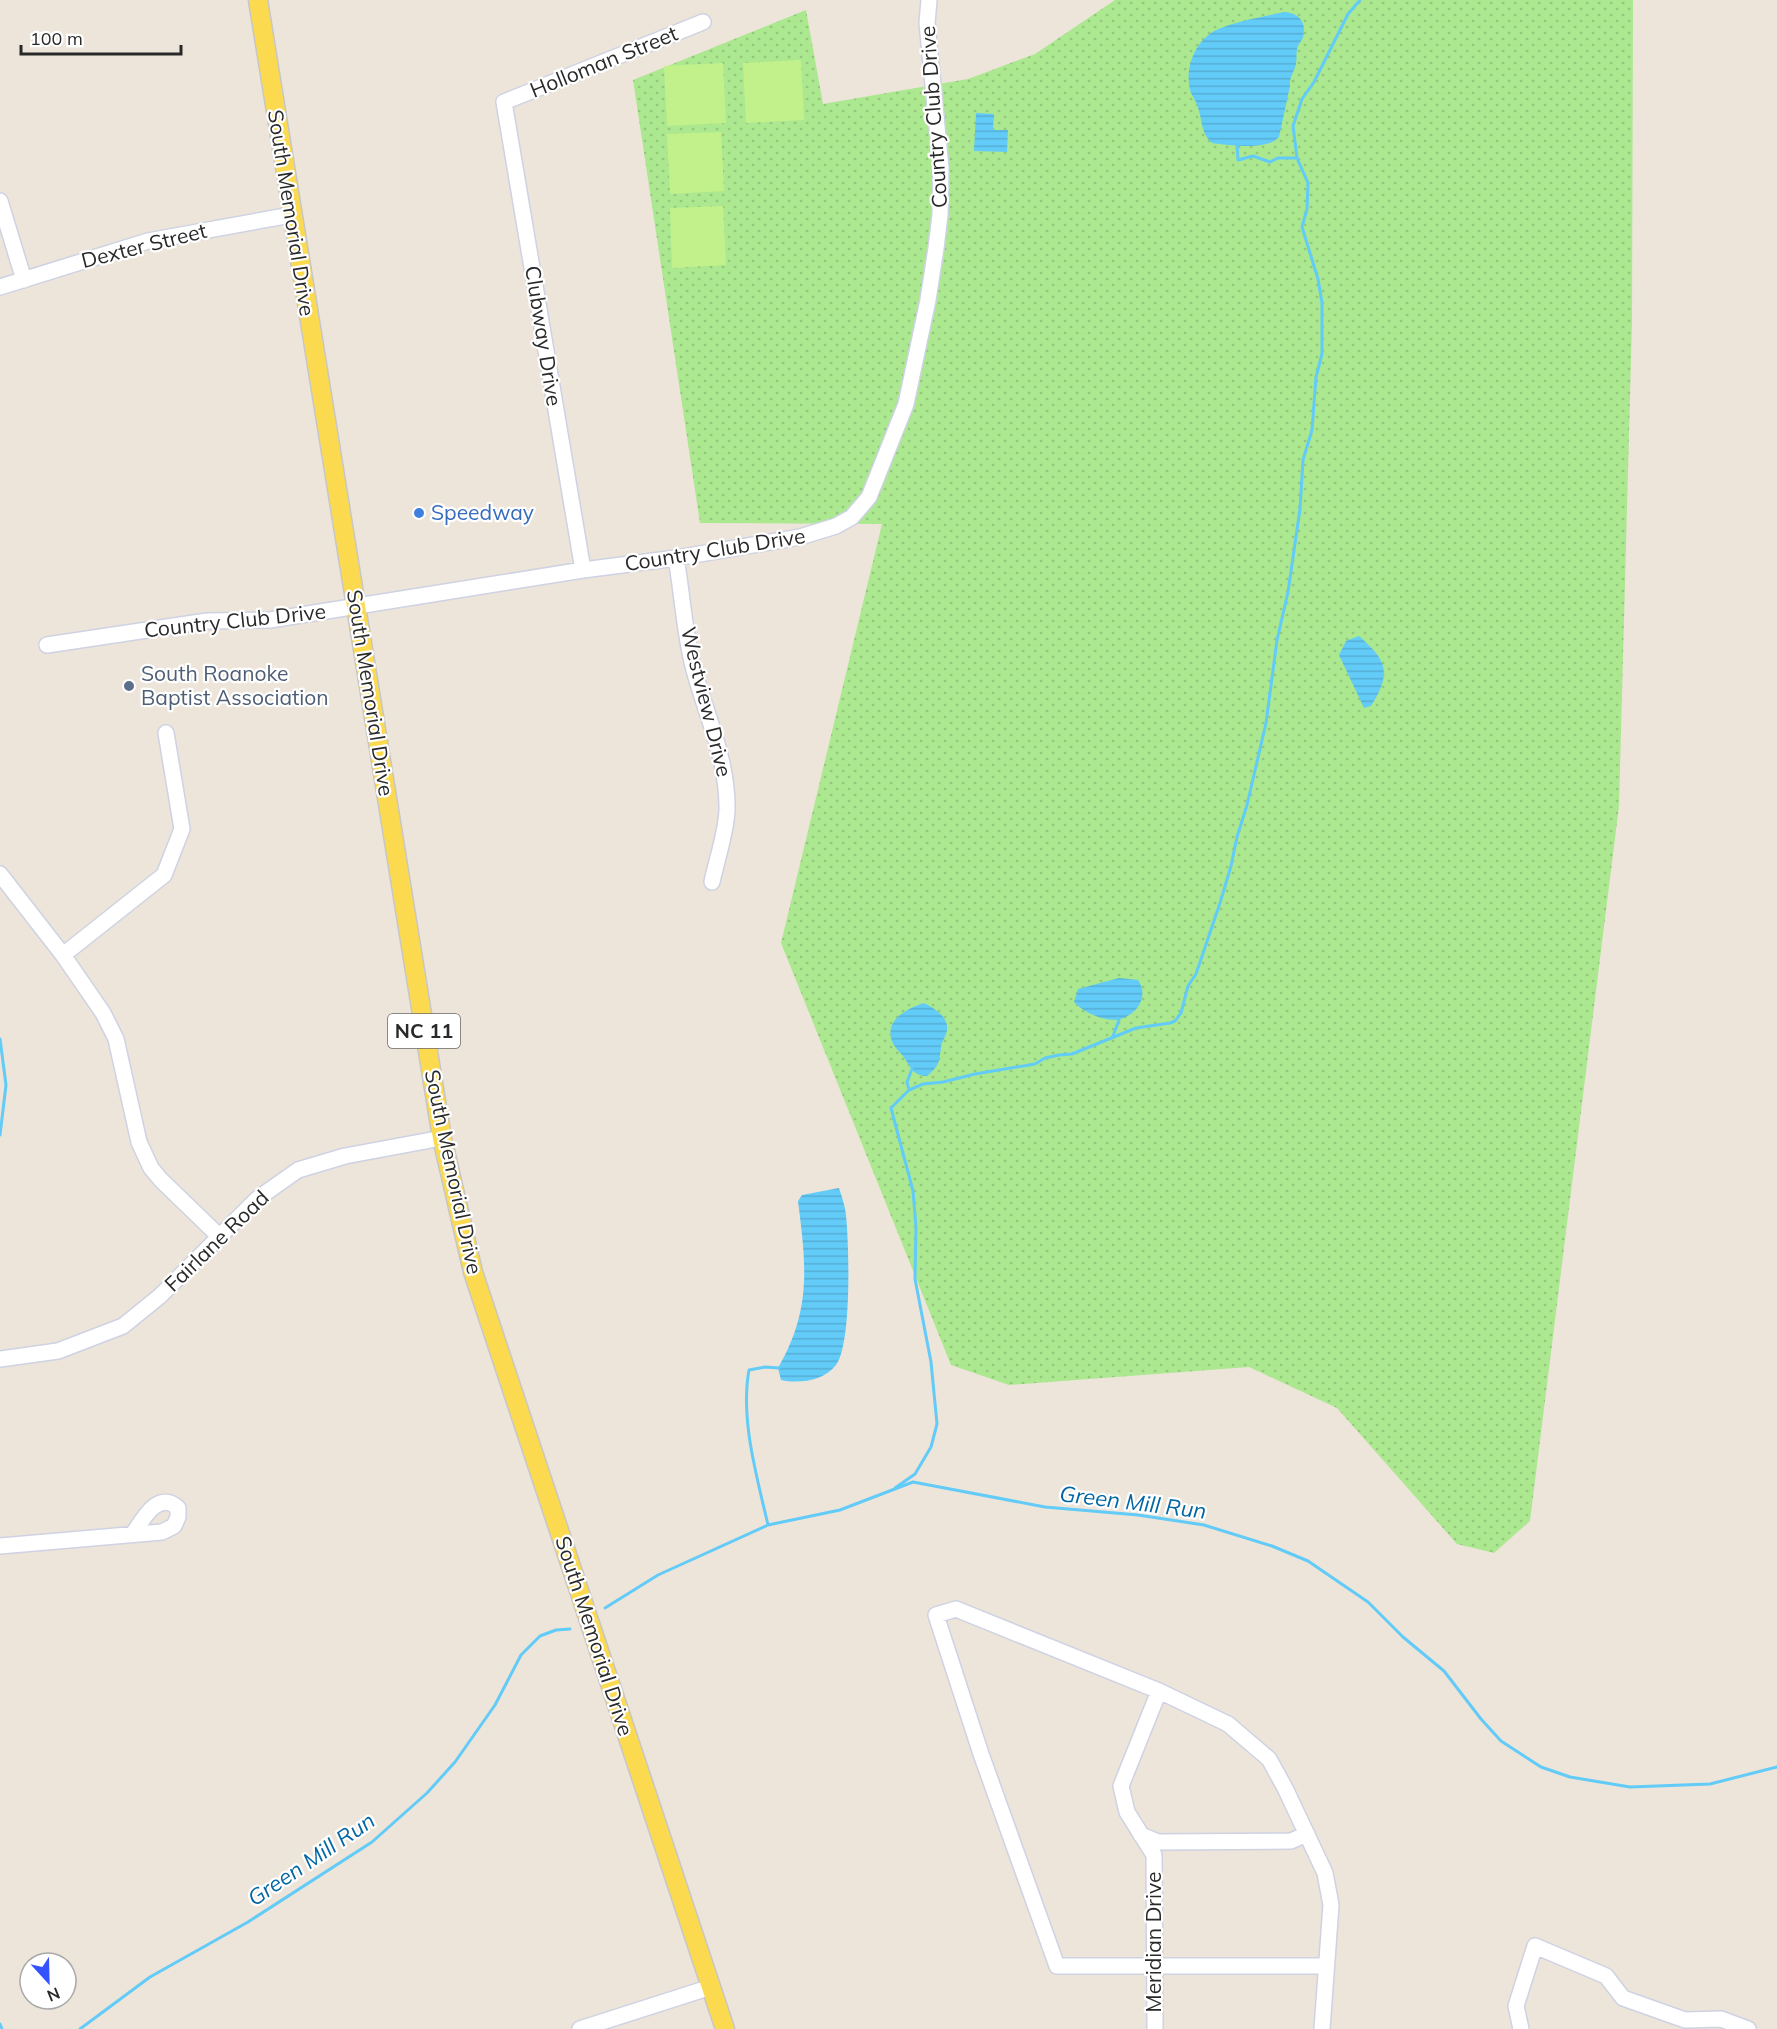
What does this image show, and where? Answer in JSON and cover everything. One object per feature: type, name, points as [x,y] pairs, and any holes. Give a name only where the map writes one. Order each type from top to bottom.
[{"type":"main road","name":"South Memorial Drive","points":[[258,0],[442,1138],[473,1272],[724,2029]]},
{"type":"street","name":"Country Club Drive","points":[[47,645],[207,621],[270,620],[583,570],[676,558],[800,537],[836,526],[852,517],[868,496],[906,404],[928,300],[939,226],[941,168],[927,22],[929,0]]},
{"type":"street","name":"Holloman Street","points":[[504,102],[703,22]]},
{"type":"street","name":"Clubway Drive","points":[[504,102],[583,570]]},
{"type":"street","points":[[0,201],[24,280]]},
{"type":"street","name":"Dexter Street","points":[[0,287],[148,241],[291,215]]},
{"type":"street","name":"Westview Drive","points":[[676,558],[692,661],[722,758],[726,783],[727,812],[712,882]]},
{"type":"street","points":[[63,955],[165,875],[182,829],[166,733]]},
{"type":"street","points":[[0,874],[63,955],[103,1013],[116,1039],[139,1142],[151,1168],[219,1236]]},
{"type":"street","name":"Fairlane Road","points":[[0,1359],[58,1351],[123,1326],[160,1296],[257,1199],[298,1170],[345,1156],[442,1138]]},
{"type":"street","points":[[0,1546],[133,1534]]},
{"type":"street","points":[[1322,2029],[1330,1905],[1325,1873],[1269,1759],[1228,1724],[1159,1691],[956,1609],[936,1615],[981,1754],[1057,1966],[1326,1966]]},
{"type":"street","name":"Meridian Drive","points":[[1155,2029],[1154,1855],[1127,1812],[1121,1786],[1159,1691]]},
{"type":"street","points":[[1141,1835],[1158,1842],[1291,1841],[1307,1834]]},
{"type":"street","points":[[1521,2029],[1516,2006],[1535,1946],[1606,1976],[1623,1998],[1685,2020],[1721,2019],[1748,2029]]},
{"type":"street","points":[[580,2029],[711,1987]]},
{"type":"green space","points":[[1115,0],[1633,0],[1632,322],[1619,806],[1530,1521],[1494,1553],[1457,1544],[1337,1408],[1249,1367],[1009,1385],[951,1365],[781,943],[882,524],[700,523],[633,80],[806,10],[823,104],[968,79],[1035,54]]},
{"type":"green space","points":[[801,60],[804,120],[746,123],[743,63]]},
{"type":"green space","points":[[723,63],[726,123],[667,126],[664,66]]},
{"type":"green space","points":[[721,132],[724,191],[670,194],[667,134]]},
{"type":"green space","points":[[723,206],[726,265],[672,268],[670,208]]},
{"type":"water","points":[[1284,12],[1297,16],[1304,26],[1304,31],[1297,48],[1296,64],[1290,80],[1279,137],[1257,146],[1212,143],[1204,130],[1189,83],[1190,64],[1198,46],[1212,32],[1221,28]]},
{"type":"water","points":[[976,113],[994,114],[993,130],[1008,130],[1007,152],[974,151]]},
{"type":"water","points":[[1359,636],[1381,660],[1384,676],[1371,706],[1364,708],[1339,655],[1346,641]]},
{"type":"water","points":[[1119,978],[1138,980],[1141,986],[1140,1004],[1126,1017],[1114,1020],[1102,1018],[1089,1013],[1074,1002],[1078,989]]},
{"type":"water","points":[[924,1003],[940,1014],[947,1025],[938,1064],[927,1076],[922,1076],[912,1070],[894,1045],[890,1034],[894,1021],[899,1016]]},
{"type":"water","points":[[839,1188],[846,1215],[848,1248],[847,1316],[841,1354],[836,1365],[825,1375],[795,1382],[781,1380],[778,1368],[797,1326],[804,1286],[803,1246],[798,1201],[802,1195]]},
{"type":"waterway","points":[[895,1488],[915,1474],[931,1447],[937,1424],[931,1362],[915,1279],[916,1227],[913,1191],[891,1108],[909,1090],[923,1084],[1035,1064],[1045,1058],[1072,1054],[1136,1028],[1175,1021],[1181,1013],[1188,986],[1196,974],[1220,903],[1247,805],[1266,723],[1277,640],[1288,592],[1300,509],[1303,460],[1312,430],[1316,377],[1322,354],[1322,303],[1318,279],[1302,227],[1307,209],[1308,183],[1297,158],[1293,126],[1302,99],[1314,82],[1348,14],[1360,0]]},
{"type":"waterway","points":[[1237,145],[1238,160],[1253,156],[1270,162],[1278,158],[1297,158]]},
{"type":"waterway","points":[[1113,1036],[1118,1018]]},
{"type":"waterway","points":[[0,1039],[6,1085],[0,1135]]},
{"type":"waterway","points":[[909,1090],[907,1082],[912,1069]]},
{"type":"waterway","points":[[768,1525],[751,1448],[747,1389],[749,1370],[765,1367],[779,1368]]},
{"type":"waterway","name":"Green Mill Run","points":[[605,1608],[658,1575],[768,1525],[840,1510],[913,1482],[1045,1507],[1138,1515],[1204,1525],[1272,1546],[1308,1561],[1368,1602],[1403,1637],[1444,1671],[1501,1741],[1541,1767],[1570,1777],[1630,1787],[1710,1784],[1777,1767]]},
{"type":"waterway","name":"Green Mill Run","points":[[80,2029],[150,1977],[248,1922],[372,1842],[427,1793],[455,1762],[495,1705],[521,1655],[540,1636],[556,1630],[570,1629]]},
{"type":"waterway","points":[[0,2024],[2,2029]]},
{"type":"place","name":"Speedway","points":[[419,513]]},
{"type":"place","name":"South Roanoke Baptist Association","points":[[129,686]]}]
